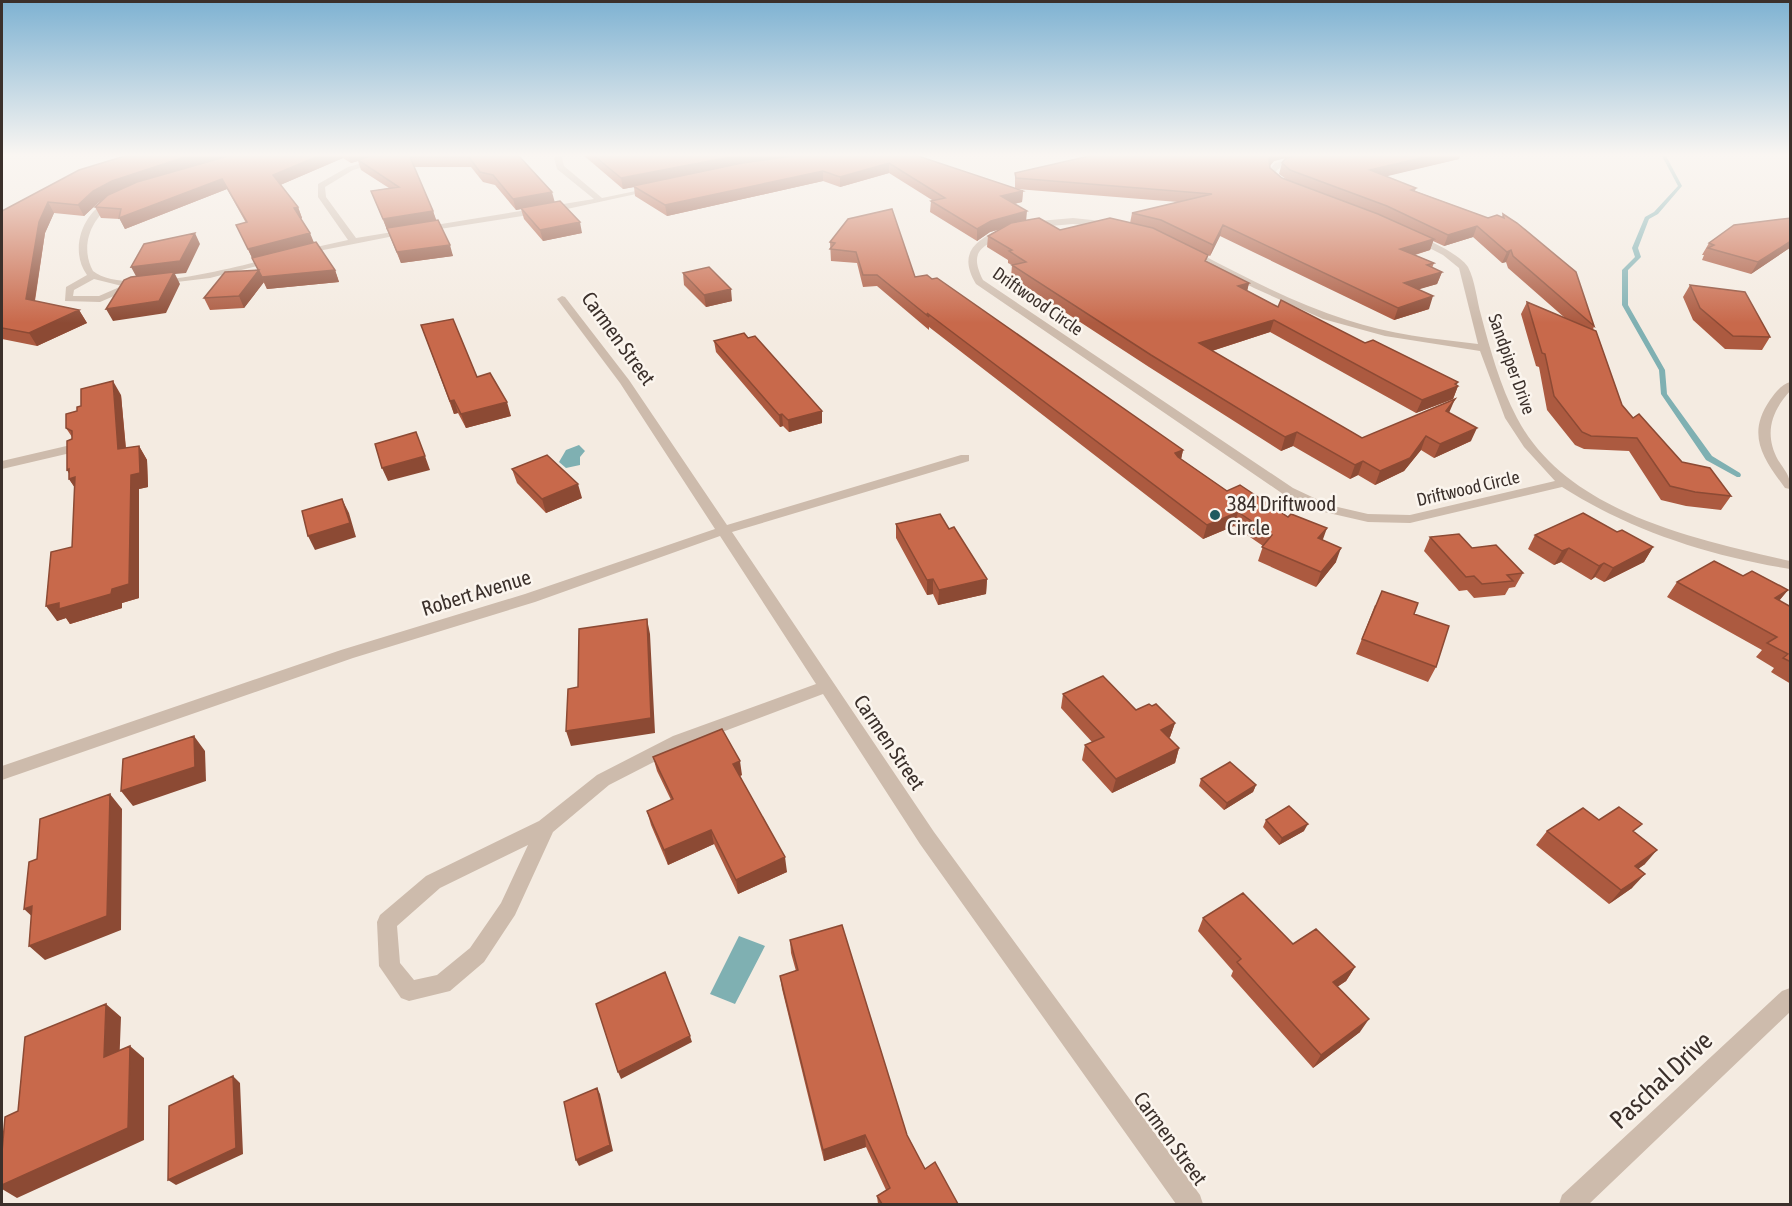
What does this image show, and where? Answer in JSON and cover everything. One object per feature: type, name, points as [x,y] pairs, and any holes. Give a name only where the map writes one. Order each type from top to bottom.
[{"type":"street","points":[[93,276],[82,258],[90,216],[96,210]]},
{"type":"street","points":[[332,210],[354,240]]},
{"type":"street","points":[[135,284],[93,276],[69,289],[68,299],[100,299],[135,284],[213,275],[354,240],[469,224],[544,210]]},
{"type":"street","name":"Driftwood Circle","points":[[1128,227],[1073,221],[1022,226],[997,234],[980,244],[971,257],[971,267],[979,282],[1288,491],[1325,507],[1368,518],[1410,519],[1564,483]]},
{"type":"street","name":"Sandpiper Drive","points":[[1402,234],[1441,250],[1463,267],[1485,348],[1511,418],[1528,444],[1564,483],[1588,498],[1643,524],[1703,546],[1791,565]]},
{"type":"street","points":[[1177,245],[1288,301],[1330,318],[1420,340],[1485,348]]},
{"type":"street","name":"Carmen Street","points":[[562,299],[625,382],[927,838],[1191,1204]]},
{"type":"street","points":[[1791,385],[1773,400],[1765,418],[1765,448],[1791,485]]},
{"type":"street","points":[[2,465],[75,448]]},
{"type":"street","name":"Robert Avenue","points":[[2,772],[347,654],[530,597],[722,531],[966,458]]},
{"type":"street","points":[[546,827],[508,909],[477,955],[442,984],[409,991],[390,966],[387,922],[433,882],[546,827],[603,780],[679,741],[826,687]]},
{"type":"street","name":"Paschal Drive","points":[[1571,1204],[1791,998]]},
{"type":"water","points":[[579,445],[585,451],[580,457],[580,465],[566,468],[559,462],[566,450]]},
{"type":"water","points":[[739,936],[765,946],[735,1004],[710,994]]},
{"type":"building","points":[[44,210],[39,222],[26,299],[79,310],[29,333],[2,328],[2,211]]},
{"type":"building","points":[[121,210],[139,210],[119,218]]},
{"type":"building","points":[[240,210],[295,210],[310,233],[248,249],[236,225],[247,222]]},
{"type":"building","points":[[379,210],[433,211],[383,219]]},
{"type":"building","points":[[523,210],[569,210],[580,222],[540,230]]},
{"type":"building","points":[[892,210],[915,277],[927,275],[932,279],[937,278],[1183,450],[1175,453],[1227,491],[1240,485],[1288,517],[1291,514],[1327,528],[1318,538],[1341,548],[1321,572],[1262,547],[1272,535],[1238,512],[1207,525],[927,313],[929,317],[877,275],[863,275],[856,252],[830,249],[835,243],[830,242],[848,219]]},
{"type":"building","points":[[946,210],[1027,211],[991,221],[977,229]]},
{"type":"building","points":[[1143,210],[1368,210],[1434,239],[1400,249],[1434,263],[1427,265],[1442,272],[1404,283],[1433,296],[1398,308],[1223,225],[1213,245],[1161,220],[1132,213]]},
{"type":"building","points":[[1396,210],[1467,210],[1488,218],[1497,215],[1504,218],[1503,214],[1576,272],[1594,326],[1513,256],[1511,250],[1507,252],[1477,226],[1448,235]]},
{"type":"building","points":[[1039,218],[1060,230],[1110,218],[1153,228],[1208,255],[1205,261],[1249,283],[1238,286],[1278,307],[1281,300],[1365,343],[1373,340],[1458,382],[1455,384],[1458,386],[1422,400],[1274,320],[1199,343],[1362,438],[1455,399],[1446,411],[1477,428],[1440,444],[1426,436],[1410,458],[1380,471],[1363,461],[1355,465],[1297,432],[1285,437],[1151,355],[1012,265],[1026,262],[1009,251],[1012,250],[988,236],[1011,223]]},
{"type":"building","points":[[1791,218],[1791,241],[1758,262],[1708,248],[1714,245],[1709,243],[1734,225]]},
{"type":"building","points":[[438,220],[450,245],[397,252],[387,228]]},
{"type":"building","points":[[195,233],[180,261],[131,267],[144,244]]},
{"type":"building","points":[[316,242],[335,270],[262,277],[252,258]]},
{"type":"building","points":[[709,267],[731,289],[704,295],[683,273]]},
{"type":"building","points":[[259,270],[239,296],[204,298],[225,272]]},
{"type":"building","points":[[174,272],[159,301],[106,309],[124,280],[131,277]]},
{"type":"building","points":[[1690,285],[1745,292],[1770,337],[1733,336],[1700,308]]},
{"type":"building","points":[[1527,302],[1596,331],[1622,405],[1633,418],[1639,414],[1682,462],[1710,468],[1731,496],[1695,492],[1670,486],[1637,438],[1591,436],[1582,432],[1554,396],[1545,354],[1542,353]]},
{"type":"building","points":[[453,319],[477,377],[490,373],[507,402],[461,414],[454,400],[450,401],[421,325]]},
{"type":"building","points":[[744,333],[748,338],[755,336],[822,411],[788,420],[782,414],[779,415],[714,341]]},
{"type":"building","points":[[113,381],[118,449],[139,446],[140,473],[131,475],[129,584],[112,589],[111,594],[59,609],[59,603],[46,606],[51,552],[72,547],[75,477],[69,479],[69,469],[67,470],[67,441],[72,439],[72,431],[66,428],[66,414],[77,411],[77,407],[81,406],[81,389]]},
{"type":"building","points":[[416,432],[425,456],[382,468],[375,444]]},
{"type":"building","points":[[547,455],[578,484],[542,499],[512,469]]},
{"type":"building","points":[[342,499],[350,523],[308,536],[302,511]]},
{"type":"building","points":[[1583,513],[1617,532],[1622,530],[1653,547],[1613,568],[1604,563],[1599,566],[1569,548],[1562,551],[1535,535]]},
{"type":"building","points":[[940,514],[949,529],[954,527],[987,579],[939,590],[933,579],[927,580],[896,524]]},
{"type":"building","points":[[1459,534],[1472,548],[1496,545],[1523,573],[1507,575],[1513,581],[1482,584],[1474,576],[1466,577],[1430,537]]},
{"type":"building","points":[[1714,561],[1743,576],[1752,571],[1788,590],[1775,598],[1791,607],[1791,662],[1783,658],[1788,654],[1767,643],[1777,637],[1677,582]]},
{"type":"building","points":[[1382,591],[1418,603],[1414,614],[1449,626],[1436,667],[1362,639]]},
{"type":"building","points":[[647,619],[651,718],[566,731],[568,689],[578,687],[579,629]]},
{"type":"building","points":[[1103,676],[1136,710],[1149,704],[1152,706],[1156,704],[1175,723],[1161,730],[1179,748],[1116,779],[1085,745],[1104,737],[1063,694]]},
{"type":"building","points":[[722,729],[740,761],[733,764],[785,857],[736,880],[711,830],[664,850],[647,811],[673,799],[653,757]]},
{"type":"building","points":[[194,736],[195,767],[121,791],[123,759]]},
{"type":"building","points":[[1230,762],[1256,785],[1227,803],[1201,779]]},
{"type":"building","points":[[110,794],[107,916],[29,946],[32,906],[24,909],[29,862],[37,859],[40,819]]},
{"type":"building","points":[[1289,806],[1308,824],[1282,838],[1266,820]]},
{"type":"building","points":[[1619,807],[1642,824],[1633,831],[1657,850],[1635,866],[1645,874],[1621,890],[1547,831],[1583,808],[1599,820]]},
{"type":"building","points":[[1243,893],[1293,944],[1316,929],[1355,967],[1333,982],[1369,1019],[1321,1055],[1237,962],[1241,959],[1203,918]]},
{"type":"building","points":[[842,925],[907,1135],[925,1169],[935,1162],[958,1204],[882,1204],[877,1196],[890,1188],[865,1135],[823,1150],[780,976],[798,970],[790,940]]},
{"type":"building","points":[[665,972],[690,1036],[618,1072],[596,1004]]},
{"type":"building","points":[[106,1004],[104,1057],[130,1046],[128,1128],[2,1185],[5,1117],[18,1111],[25,1037]]},
{"type":"building","points":[[233,1076],[236,1148],[168,1180],[169,1106]]},
{"type":"building","points":[[597,1088],[610,1145],[576,1160],[564,1102]]},
{"type":"waterway","points":[[1658,210],[1647,218],[1635,248],[1638,257],[1625,270],[1625,305],[1662,370],[1664,394],[1709,458],[1737,475]]},
{"type":"place","name":"384 Driftwood Circle","points":[[1215,515]]}]
